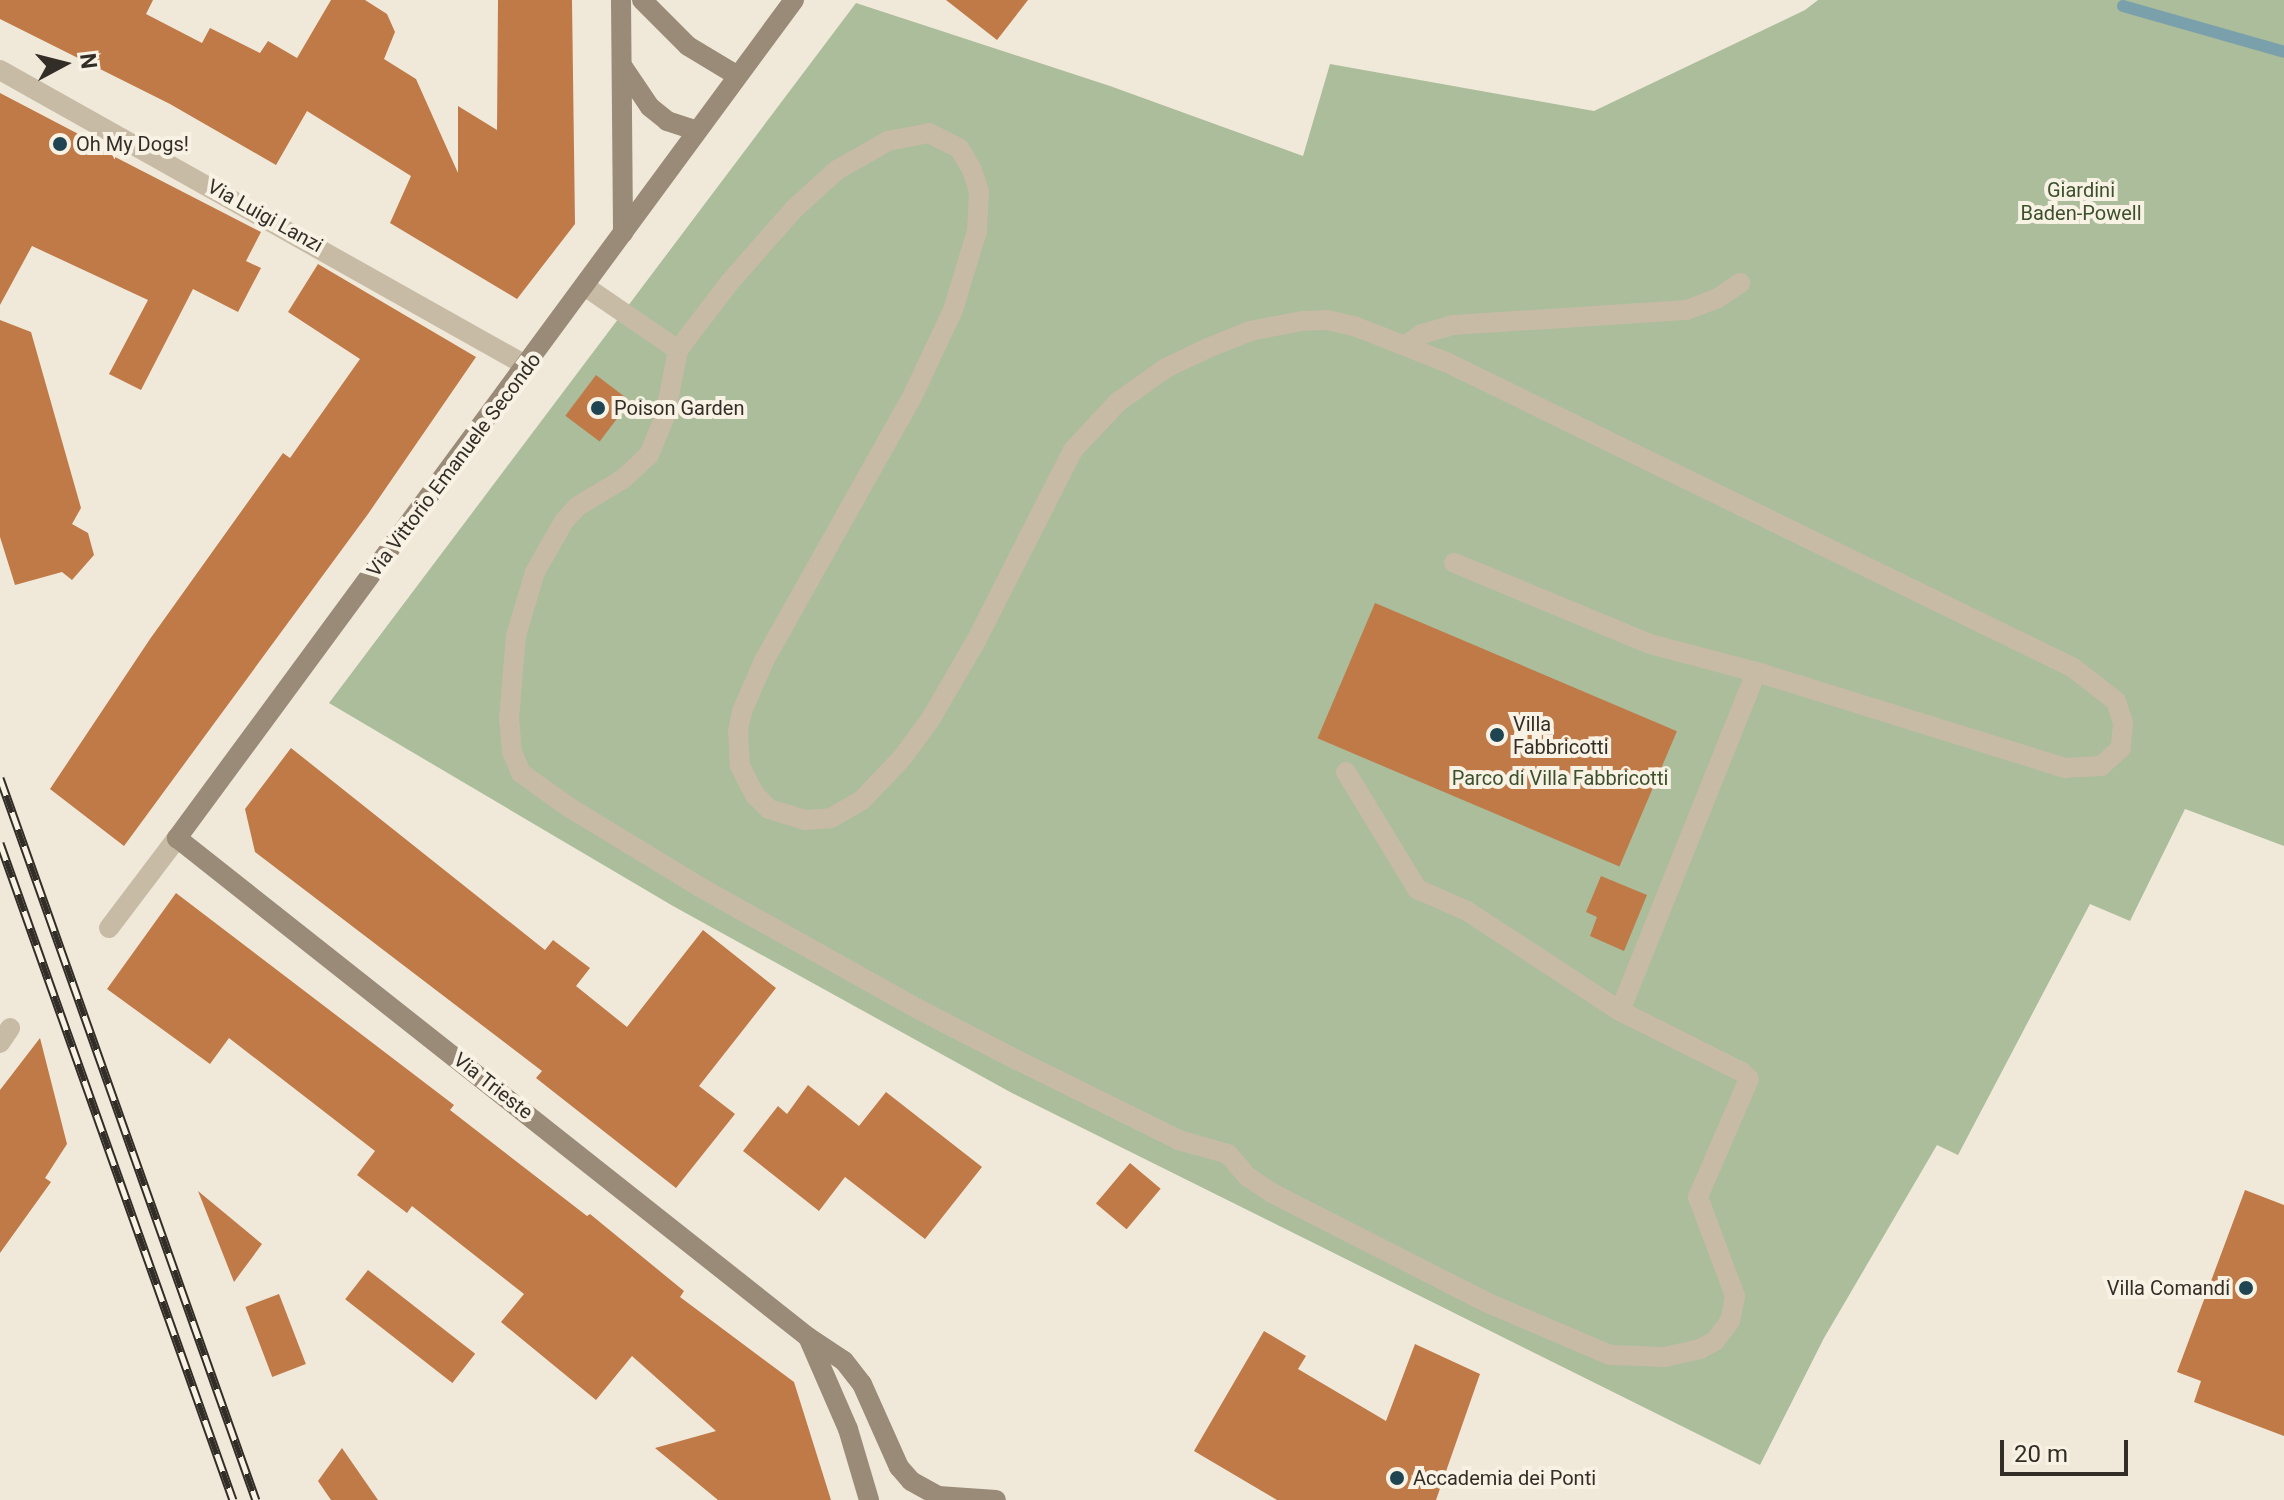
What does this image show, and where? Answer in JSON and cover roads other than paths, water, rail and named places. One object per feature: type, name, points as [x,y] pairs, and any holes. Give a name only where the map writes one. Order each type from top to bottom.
[{"type":"street","points":[[621,0],[623,233]]},
{"type":"street","points":[[642,0],[688,46],[736,75]]},
{"type":"street","name":"Via Vittorio Emanuele Secondo","points":[[109,928],[586,287],[695,130],[794,0]]},
{"type":"street","points":[[623,67],[650,107],[667,121],[695,130]]},
{"type":"street","name":"Via Luigi Lanzi","points":[[0,70],[527,366]]},
{"type":"street","points":[[1346,772],[1417,889],[1467,911],[1620,1011],[1742,1072],[1749,1079],[1698,1197],[1733,1284],[1733,1313],[1715,1341],[1689,1352],[1665,1357],[1610,1355],[1486,1302],[1272,1193],[1247,1176],[1228,1154],[1179,1140],[918,1009],[700,887],[534,784],[515,762],[510,738],[512,668],[522,607],[535,572],[564,521],[578,506],[623,479],[649,455],[665,416],[678,350],[773,232],[811,192],[851,160],[888,141],[921,133],[951,141],[967,159],[977,181],[980,204],[974,245],[953,310],[912,397],[764,661],[742,711],[738,752],[744,780],[769,809],[805,820],[831,818],[861,801],[917,739],[976,641],[1073,450],[1118,402],[1166,368],[1266,327],[1327,320],[1406,345],[1656,461],[2072,667],[2116,701],[2123,723],[2123,742],[2118,754],[2101,766],[2065,768],[1756,672],[1650,644],[1454,563]]},
{"type":"street","points":[[1406,345],[1422,334],[1453,325],[1687,310],[1718,298],[1740,283]]},
{"type":"street","points":[[586,287],[678,350]]},
{"type":"street","points":[[1620,1011],[1756,672]]},
{"type":"street","name":"Via Trieste","points":[[177,838],[808,1337],[844,1361],[862,1384],[899,1467],[911,1481],[938,1496],[996,1500]]},
{"type":"street","name":"Via Trieste","points":[[808,1337],[848,1429],[869,1500]]},
{"type":"waterway","points":[[2123,6],[2284,52]]},
{"type":"railway","points":[[0,778],[256,1500]]},
{"type":"railway","points":[[0,843],[233,1500]]},
{"type":"place","name":"Oh My Dogs!","points":[[60,144]]},
{"type":"place","name":"Poison Garden","points":[[598,408]]},
{"type":"place","name":"Villa Fabbricotti","points":[[1497,735]]},
{"type":"place","name":"Villa Comandi","points":[[2246,1288]]},
{"type":"place","name":"Accademia dei Ponti","points":[[1397,1478]]},
{"type":"park label","name":"Giardini Baden-Powell","points":[[2081,202]]},
{"type":"park label","name":"Parco di Villa Fabbricotti","points":[[1560,778]]}]
